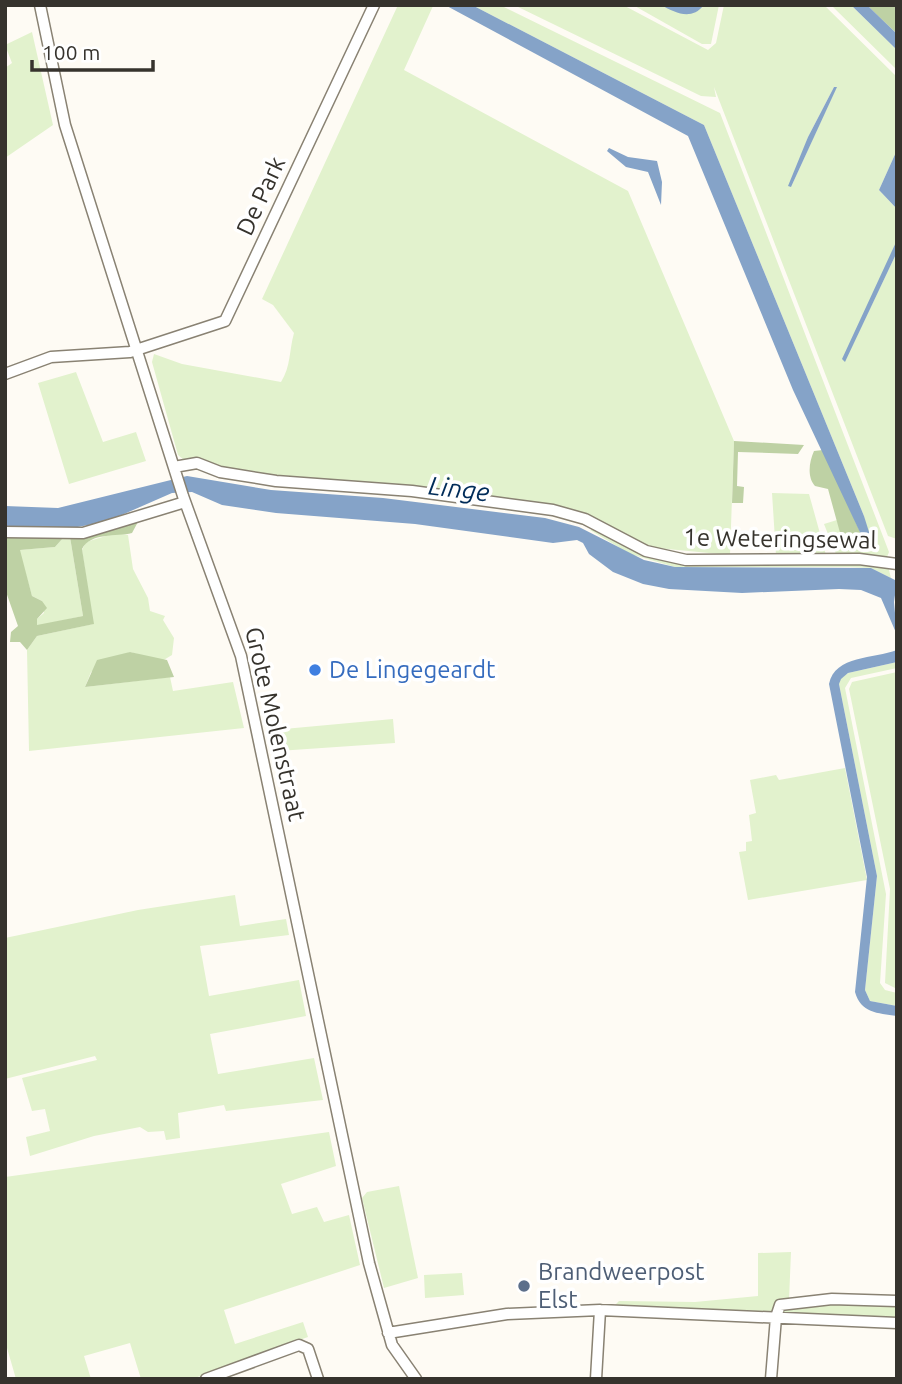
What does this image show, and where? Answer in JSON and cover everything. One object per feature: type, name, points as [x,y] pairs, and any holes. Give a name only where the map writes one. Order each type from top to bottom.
[{"type":"street","name":"Grote Molenstraat","points":[[40,5],[65,125],[184,499],[241,656],[351,1180],[388,1333],[416,1379]]},
{"type":"street","name":"De Park","points":[[5,374],[51,357],[138,351],[225,321],[374,5]]},
{"type":"street","name":"1e Weteringsewal","points":[[175,471],[197,463],[220,472],[276,481],[412,491],[553,510],[585,519],[646,551],[686,560],[859,559],[897,564]]},
{"type":"street","points":[[5,532],[83,533],[184,499]]},
{"type":"street","points":[[771,1379],[776,1317],[780,1305],[787,1302],[845,1299],[897,1301]]},
{"type":"street","points":[[388,1333],[507,1314],[600,1310],[897,1323]]},
{"type":"street","points":[[596,1379],[600,1310]]},
{"type":"street","points":[[206,1379],[299,1345],[308,1349],[318,1379]]},
{"type":"green space","points":[[398,5],[433,6],[404,70],[628,191],[734,441],[730,555],[657,548],[634,541],[569,509],[289,479],[184,460],[178,455],[152,362],[154,354],[182,364],[281,382],[288,364],[294,333],[273,305],[262,299]]},
{"type":"green space","points":[[472,5],[500,5],[720,113],[889,552],[887,557],[836,554],[824,524],[837,520],[843,540],[860,538],[868,547],[864,516],[704,125]]},
{"type":"green space","points":[[514,5],[623,5],[708,50],[716,43],[724,5],[824,5],[897,77],[897,150],[879,190],[897,209],[897,240],[845,361],[897,252],[897,539],[888,536],[714,87],[716,97],[701,96]],"holes":[[[834,87],[836,88],[791,187],[808,137]]]},
{"type":"green space","points":[[633,5],[658,5],[689,13],[704,5],[719,5],[711,44],[702,44]]},
{"type":"green space","points":[[831,5],[851,5],[897,50],[897,70]]},
{"type":"green space","points":[[867,5],[897,5],[897,34],[871,9]]},
{"type":"green space","points":[[32,32],[53,125],[5,158],[5,68],[12,63],[5,45]]},
{"type":"green space","points":[[76,372],[103,442],[136,432],[146,461],[69,484],[38,383]]},
{"type":"green space","points":[[734,441],[804,445],[798,454],[738,452],[737,486],[744,487],[743,503],[732,503]]},
{"type":"green space","points":[[823,450],[865,543],[859,538],[842,540],[828,489],[815,486],[812,482],[812,455],[814,451]]},
{"type":"green space","points":[[772,493],[809,494],[826,555],[776,555]]},
{"type":"green space","points":[[139,520],[132,533],[91,540],[82,549],[94,624],[37,636],[27,650],[20,642],[10,642],[11,632],[18,626],[5,589],[5,536],[63,538],[55,547],[20,550],[32,596],[42,601],[47,608],[37,619],[37,625],[83,616],[70,537]]},
{"type":"green space","points":[[590,530],[597,530],[656,558],[888,566],[891,578],[871,568],[675,567],[630,554]]},
{"type":"green space","points":[[116,533],[128,535],[133,569],[148,598],[150,611],[165,616],[163,620],[174,638],[172,655],[162,661],[130,652],[91,672],[85,687],[170,677],[173,691],[233,682],[244,728],[29,751],[27,650],[37,636],[93,624],[82,550],[86,542]]},
{"type":"green space","points":[[70,537],[83,616],[37,626],[37,619],[44,613],[42,601],[32,596],[19,550],[55,547],[63,538]]},
{"type":"green space","points":[[130,652],[167,660],[174,677],[85,687],[97,660]]},
{"type":"green space","points":[[897,662],[897,668],[851,678],[845,688],[886,894],[880,983],[885,990],[897,993],[897,1006],[870,1001],[865,990],[877,876],[839,684],[840,679],[848,673]]},
{"type":"green space","points":[[897,672],[897,989],[885,983],[890,889],[849,689],[852,682]]},
{"type":"green space","points":[[393,719],[395,743],[278,751],[273,730]]},
{"type":"green space","points":[[845,768],[867,880],[748,900],[739,852],[746,851],[746,842],[752,841],[749,815],[756,813],[750,780],[776,775],[779,780]]},
{"type":"green space","points":[[235,895],[240,926],[286,919],[289,935],[200,946],[209,996],[299,980],[306,1016],[210,1034],[218,1074],[314,1058],[323,1100],[226,1111],[224,1105],[178,1113],[180,1138],[166,1140],[164,1131],[148,1132],[140,1127],[94,1136],[30,1156],[26,1137],[50,1131],[45,1109],[32,1111],[22,1078],[97,1060],[95,1056],[5,1079],[5,938],[138,910]]},
{"type":"green space","points":[[329,1132],[336,1166],[281,1184],[292,1214],[317,1207],[324,1222],[349,1215],[360,1265],[224,1310],[235,1344],[303,1322],[308,1337],[192,1379],[141,1379],[130,1343],[84,1356],[91,1379],[16,1379],[5,1341],[5,1177]]},
{"type":"green space","points":[[399,1186],[418,1278],[384,1288],[362,1198],[367,1192]]},
{"type":"green space","points":[[791,1252],[789,1300],[776,1305],[770,1313],[613,1307],[619,1301],[695,1302],[758,1296],[758,1253]]},
{"type":"green space","points":[[462,1273],[464,1295],[425,1298],[424,1275]]},
{"type":"green space","points":[[808,1303],[897,1304],[897,1319],[783,1314],[782,1307]]},
{"type":"water","points":[[445,5],[472,5],[704,125],[864,516],[874,548],[865,543],[793,390],[688,136]]},
{"type":"water","points":[[661,5],[704,5],[694,13],[683,14]]},
{"type":"water","points":[[851,5],[867,5],[897,34],[897,50]]},
{"type":"water","points":[[834,87],[837,87],[791,187],[788,186],[808,137]]},
{"type":"water","points":[[609,148],[628,157],[657,161],[662,182],[661,205],[648,172],[626,167],[607,151]]},
{"type":"water","points":[[897,150],[897,209],[879,190]]},
{"type":"water","points":[[897,240],[897,252],[845,362],[842,359]]},
{"type":"water","points":[[187,476],[271,490],[383,498],[545,518],[579,527],[644,560],[675,567],[871,568],[897,581],[894,602],[897,635],[881,598],[861,590],[742,593],[669,589],[643,584],[613,572],[589,554],[583,543],[577,540],[553,543],[415,524],[276,513],[222,505],[192,492],[172,493],[108,521],[83,526],[61,530],[5,528],[5,506],[58,508]]},
{"type":"water","points":[[897,650],[897,662],[848,673],[839,684],[877,876],[865,990],[870,1001],[897,1006],[897,1016],[866,1008],[855,992],[867,877],[829,684],[839,668],[847,663]]},
{"type":"place","name":"De Lingegeardt","points":[[315,670]]},
{"type":"place","name":"Brandweerpost Elst","points":[[524,1286]]},
{"type":"water label","name":"Linge","points":[[459,489]]}]
